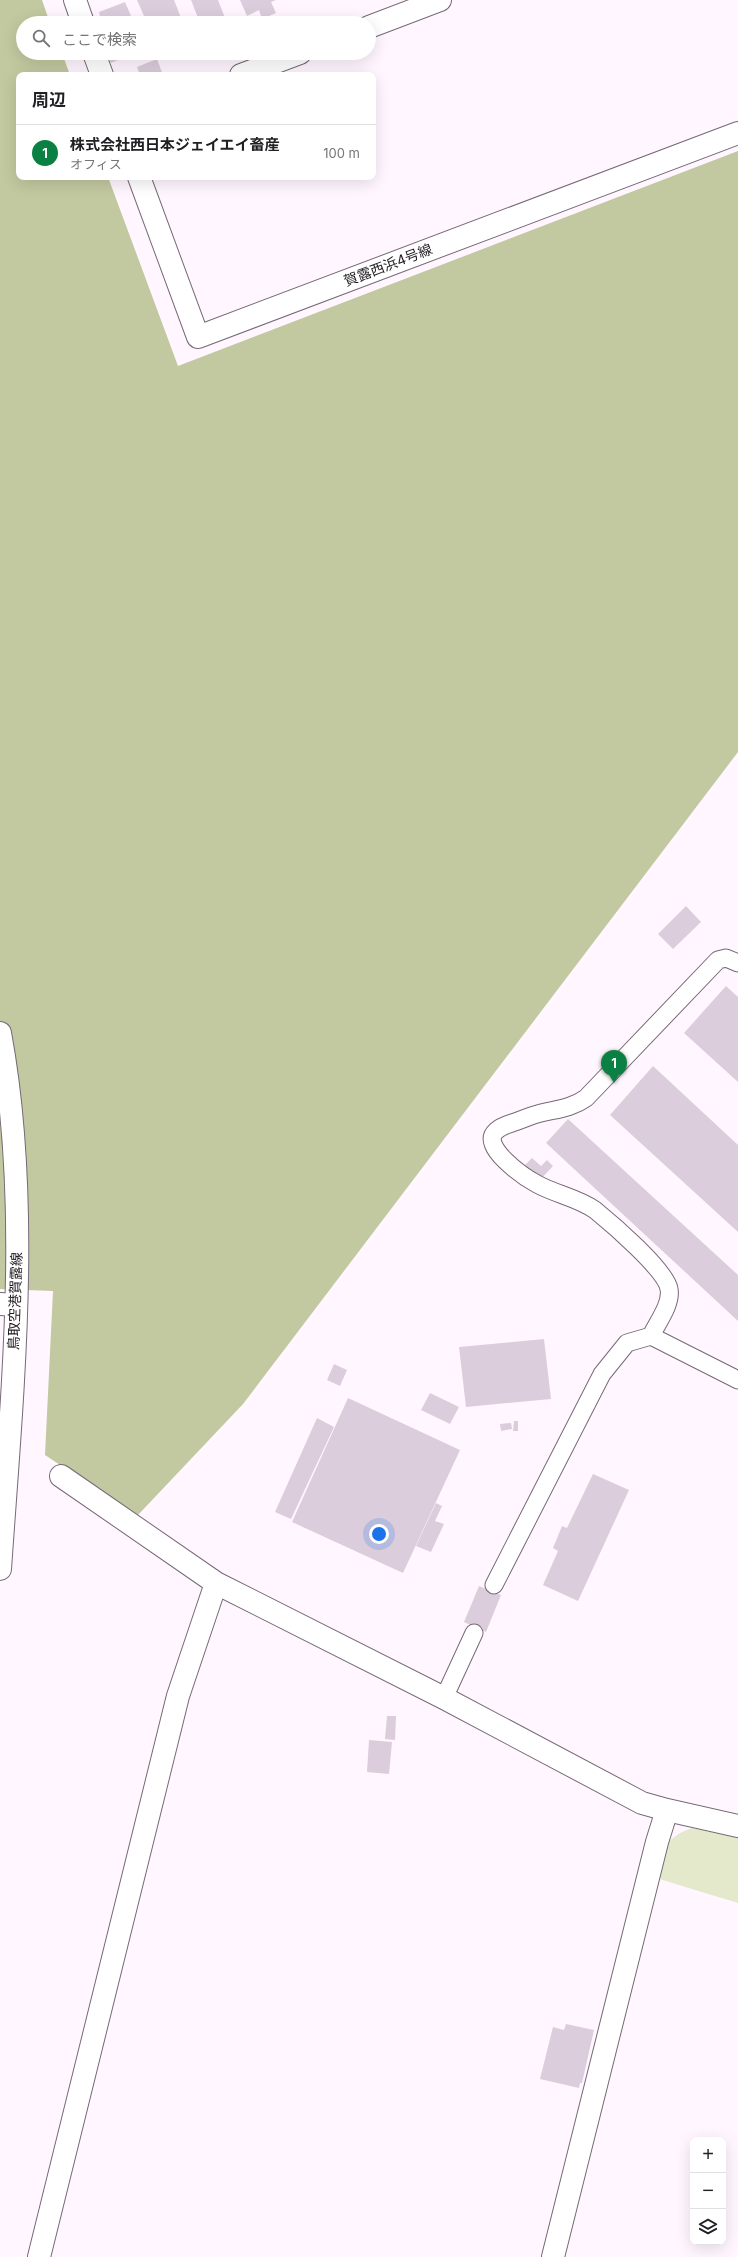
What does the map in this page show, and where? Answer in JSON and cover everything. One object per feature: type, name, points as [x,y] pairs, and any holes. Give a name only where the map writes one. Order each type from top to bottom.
[{"type":"street","points":[[75,0],[81,16]]},
{"type":"street","points":[[376,24],[440,0]]},
{"type":"street","points":[[97,60],[101,72]]},
{"type":"street","points":[[249,72],[281,60]]},
{"type":"street","name":"賀露西浜4号線","points":[[140,180],[198,338],[738,133]]},
{"type":"street","name":"鳥取空港賀露線","points":[[0,1033],[13,1144],[17,1224],[8,1304],[0,1569]]},
{"type":"street","points":[[61,1476],[216,1583],[444,1698],[642,1802],[667,1810],[738,1826]]},
{"type":"street","points":[[39,2257],[178,1696],[216,1583]]},
{"type":"street","points":[[553,2257],[655,1850],[667,1810]]},
{"type":"lane","points":[[651,1336],[669,1296],[669,1288],[660,1271],[634,1245],[594,1210],[536,1184],[495,1152],[492,1144],[492,1136],[497,1130],[540,1113],[575,1106],[586,1098],[718,960],[726,958],[738,962]]},
{"type":"lane","points":[[494,1585],[602,1374],[627,1344],[651,1336],[738,1380]]},
{"type":"lane","points":[[444,1698],[474,1633]]},
{"type":"green space","points":[[0,0],[42,0],[48,16],[16,16],[16,60],[65,60],[69,72],[16,72],[16,180],[109,180],[178,366],[738,151],[738,752],[243,1404],[137,1516],[45,1455],[53,1291],[0,1289]]},
{"type":"green space","points":[[692,1828],[738,1838],[738,1903],[656,1878],[666,1846],[675,1836]]},
{"type":"building","points":[[137,0],[174,0],[180,16],[144,16]]},
{"type":"building","points":[[191,0],[218,0],[224,16],[197,16]]},
{"type":"building","points":[[240,0],[276,0],[271,2],[276,13],[269,16],[261,16],[259,10],[247,16]]},
{"type":"building","points":[[125,2],[131,16],[100,16],[99,12]]},
{"type":"building","points":[[110,60],[118,60],[111,63]]},
{"type":"building","points":[[157,60],[162,72],[139,72],[137,67]]},
{"type":"building","points":[[686,906],[701,922],[673,949],[658,934]]},
{"type":"building","points":[[726,986],[738,997],[738,1082],[684,1033]]},
{"type":"building","points":[[653,1066],[738,1145],[738,1232],[610,1115]]},
{"type":"building","points":[[568,1119],[738,1275],[738,1321],[546,1143]]},
{"type":"building","points":[[532,1158],[541,1166],[547,1160],[553,1166],[540,1180],[525,1165]]},
{"type":"building","points":[[544,1339],[551,1399],[466,1407],[459,1347]]},
{"type":"building","points":[[334,1364],[347,1370],[340,1386],[327,1380]]},
{"type":"building","points":[[430,1393],[459,1407],[450,1424],[421,1410]]},
{"type":"building","points":[[348,1398],[460,1450],[403,1573],[292,1522]]},
{"type":"building","points":[[317,1418],[334,1427],[291,1519],[275,1512]]},
{"type":"building","points":[[514,1421],[518,1421],[518,1431],[513,1431]]},
{"type":"building","points":[[511,1423],[512,1429],[501,1431],[500,1424]]},
{"type":"building","points":[[593,1474],[629,1490],[578,1601],[543,1585],[558,1551],[553,1548],[562,1526],[567,1528]]},
{"type":"building","points":[[436,1503],[442,1506],[435,1521],[444,1524],[431,1552],[416,1546]]},
{"type":"building","points":[[479,1586],[501,1595],[486,1632],[464,1622]]},
{"type":"building","points":[[387,1716],[396,1716],[395,1740],[385,1739]]},
{"type":"building","points":[[369,1740],[392,1742],[389,1774],[367,1772]]},
{"type":"building","points":[[566,2024],[594,2030],[582,2083],[580,2083],[579,2088],[540,2079],[553,2027],[564,2030]]},
{"type":"place","name":"株式会社西日本ジェイエイ畜産","points":[[614,1083]]}]
